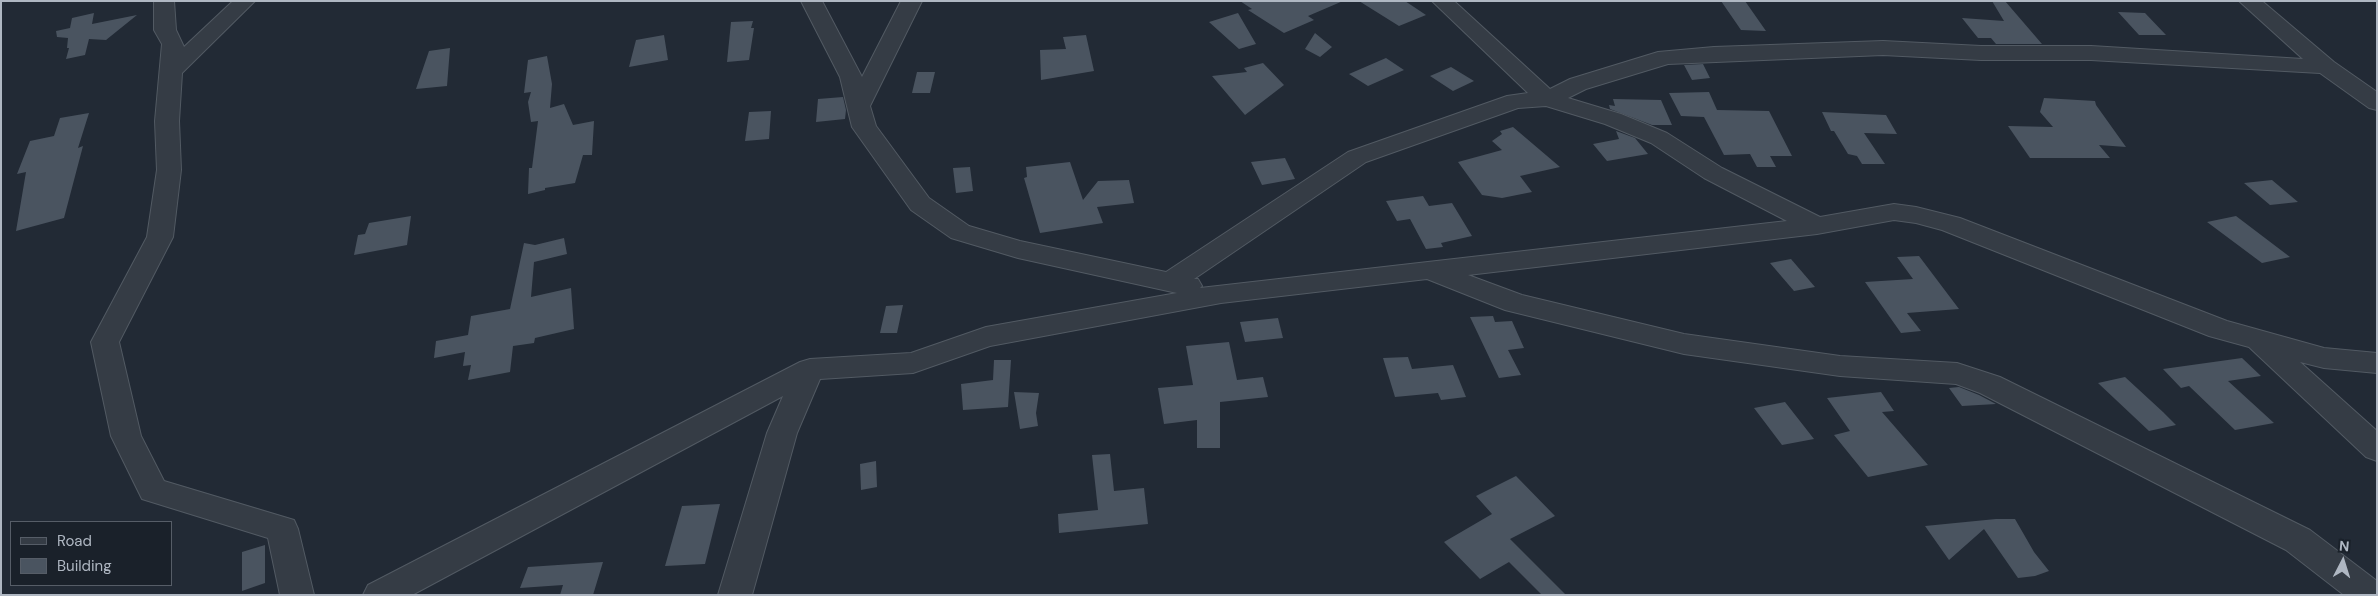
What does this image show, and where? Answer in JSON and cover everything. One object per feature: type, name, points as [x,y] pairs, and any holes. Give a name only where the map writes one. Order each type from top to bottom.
[{"type":"street","points":[[164,1],[165,30],[173,44],[168,121],[169,170],[160,237],[105,342],[126,436],[153,490],[282,529],[297,595]]},
{"type":"street","points":[[171,71],[245,1]]},
{"type":"street","points":[[811,1],[851,77],[864,127],[920,204],[960,232],[1018,250],[1221,294]]},
{"type":"street","points":[[859,106],[912,1]]},
{"type":"street","points":[[1442,1],[1547,99]]},
{"type":"street","points":[[2249,1],[2326,67],[2377,103]]},
{"type":"street","points":[[1547,99],[1578,84],[1666,57],[1714,54],[1882,48],[1981,53],[2091,53],[2326,67]]},
{"type":"street","points":[[1170,282],[1358,157],[1515,101],[1547,99],[1613,119],[1659,138],[1713,173],[1816,226]]},
{"type":"street","points":[[380,595],[810,369],[913,363],[986,337],[1221,294],[1816,226],[1894,212],[1916,215],[1951,224],[2219,329],[2377,373]]},
{"type":"street","points":[[1429,270],[1515,304],[1684,344],[1840,366],[1957,374],[1990,385],[2298,540],[2370,595]]},
{"type":"street","points":[[2257,340],[2377,449]]},
{"type":"street","points":[[2324,358],[2377,363]]},
{"type":"street","points":[[735,595],[782,433],[810,369]]},
{"type":"building","points":[[1240,1],[1343,1],[1308,16],[1314,20],[1284,33],[1248,10],[1252,9]]},
{"type":"building","points":[[1359,1],[1405,1],[1426,15],[1399,26]]},
{"type":"building","points":[[1721,1],[1745,1],[1766,31],[1741,30]]},
{"type":"building","points":[[1992,1],[2005,1],[2042,44],[1996,44],[1991,38],[1978,38],[1962,18],[2004,21]]},
{"type":"building","points":[[2118,12],[2145,13],[2166,35],[2139,35]]},
{"type":"building","points":[[94,13],[92,24],[137,15],[106,40],[89,39],[85,55],[66,59],[69,48],[67,48],[68,38],[57,37],[56,31],[70,28],[72,18]]},
{"type":"building","points":[[1238,13],[1256,44],[1239,49],[1209,22]]},
{"type":"building","points":[[753,21],[751,28],[754,28],[749,60],[727,62],[731,22]]},
{"type":"building","points":[[1315,33],[1332,47],[1320,57],[1305,49]]},
{"type":"building","points":[[664,35],[668,60],[629,67],[636,40]]},
{"type":"building","points":[[1086,35],[1094,71],[1041,80],[1040,50],[1066,49],[1063,37]]},
{"type":"building","points":[[450,48],[447,86],[416,89],[429,51]]},
{"type":"building","points":[[547,56],[552,84],[550,108],[564,104],[573,125],[594,121],[592,155],[583,155],[575,183],[545,188],[545,190],[528,194],[529,168],[532,168],[538,121],[531,122],[528,102],[531,92],[524,93],[528,60]]},
{"type":"building","points":[[1386,58],[1404,70],[1368,86],[1349,74]]},
{"type":"building","points":[[1263,63],[1284,85],[1245,115],[1212,76],[1247,72],[1244,68]]},
{"type":"building","points":[[1703,64],[1710,78],[1692,80],[1684,65]]},
{"type":"building","points":[[1451,67],[1474,81],[1453,91],[1430,76]]},
{"type":"building","points":[[917,72],[935,72],[930,93],[912,93]]},
{"type":"building","points":[[1709,92],[1717,110],[1769,111],[1792,156],[1770,156],[1776,167],[1757,167],[1750,154],[1724,155],[1704,117],[1681,116],[1669,93]]},
{"type":"building","points":[[843,97],[846,110],[845,119],[816,122],[818,99]]},
{"type":"building","points":[[2044,98],[2095,101],[2126,147],[2099,145],[2110,158],[2030,158],[2008,126],[2053,127],[2040,112]]},
{"type":"building","points":[[1613,99],[1661,100],[1672,125],[1652,125],[1610,109],[1609,105],[1615,106]]},
{"type":"building","points":[[771,111],[769,139],[745,141],[749,112]]},
{"type":"building","points":[[1822,112],[1886,115],[1897,134],[1864,133],[1885,164],[1862,164],[1857,156],[1848,154],[1834,131],[1831,131]]},
{"type":"building","points":[[89,113],[78,148],[83,146],[64,218],[16,231],[26,172],[17,174],[30,141],[54,136],[60,118]]},
{"type":"building","points":[[1513,127],[1560,167],[1520,176],[1532,192],[1502,198],[1482,195],[1458,162],[1502,150],[1492,141],[1502,134],[1500,131]]},
{"type":"building","points":[[1616,131],[1635,138],[1648,154],[1607,161],[1593,144],[1619,139]]},
{"type":"building","points":[[1285,158],[1295,179],[1262,185],[1251,162]]},
{"type":"building","points":[[1070,162],[1083,200],[1098,181],[1129,180],[1134,203],[1097,207],[1103,223],[1040,233],[1024,178],[1027,177],[1026,167]]},
{"type":"building","points":[[970,167],[973,191],[956,193],[953,168]]},
{"type":"building","points":[[2272,180],[2298,202],[2270,205],[2244,183]]},
{"type":"building","points":[[1423,196],[1429,206],[1452,203],[1472,236],[1441,243],[1443,247],[1426,249],[1410,219],[1397,221],[1386,201]]},
{"type":"building","points":[[411,216],[407,245],[354,255],[358,235],[365,234],[369,223]]},
{"type":"building","points":[[2236,216],[2290,257],[2262,263],[2207,222]]},
{"type":"building","points":[[564,238],[567,254],[534,262],[531,297],[571,288],[574,329],[535,338],[534,343],[513,346],[510,372],[468,380],[471,365],[463,366],[465,352],[434,358],[436,341],[468,335],[471,316],[510,309],[524,243],[535,245]]},
{"type":"building","points":[[1919,256],[1959,309],[1907,313],[1921,331],[1901,333],[1865,282],[1913,279],[1897,257]]},
{"type":"building","points":[[1791,259],[1815,287],[1794,291],[1770,263]]},
{"type":"building","points":[[903,305],[897,333],[880,333],[886,306]]},
{"type":"building","points":[[1493,316],[1495,322],[1512,321],[1524,348],[1508,350],[1521,375],[1499,378],[1470,317]]},
{"type":"building","points":[[1278,318],[1283,338],[1245,342],[1240,322]]},
{"type":"building","points":[[1229,342],[1237,380],[1263,377],[1268,397],[1220,402],[1220,448],[1197,448],[1197,420],[1164,424],[1158,388],[1193,385],[1186,346]]},
{"type":"building","points":[[1408,357],[1412,369],[1453,365],[1466,397],[1441,400],[1438,393],[1395,397],[1383,358]]},
{"type":"building","points":[[2242,358],[2261,376],[2228,381],[2274,423],[2235,430],[2189,386],[2181,388],[2163,369]]},
{"type":"building","points":[[994,360],[1011,360],[1008,407],[963,410],[961,384],[993,380]]},
{"type":"building","points":[[2125,377],[2176,425],[2149,431],[2098,383]]},
{"type":"building","points":[[1959,387],[1996,404],[1962,406],[1949,388]]},
{"type":"building","points":[[1014,392],[1039,393],[1036,413],[1038,426],[1020,429]]},
{"type":"building","points":[[1881,392],[1894,411],[1882,412],[1928,465],[1868,477],[1834,435],[1850,431],[1827,398]]},
{"type":"building","points":[[1785,402],[1814,439],[1782,445],[1754,408]]},
{"type":"building","points":[[1110,454],[1114,491],[1144,488],[1148,524],[1059,533],[1058,514],[1098,510],[1092,455]]},
{"type":"building","points":[[876,461],[877,487],[861,490],[860,464]]},
{"type":"building","points":[[1516,476],[1555,516],[1510,539],[1566,595],[1542,595],[1509,562],[1480,579],[1444,542],[1492,514],[1476,496]]},
{"type":"building","points":[[720,504],[705,564],[665,566],[682,506]]},
{"type":"building","points":[[2015,519],[2034,552],[2049,571],[2035,576],[2018,578],[1984,529],[1949,560],[1925,526]]},
{"type":"building","points":[[265,545],[265,583],[242,591],[242,552]]},
{"type":"building","points":[[603,562],[593,595],[560,595],[563,585],[520,588],[528,567]]}]
